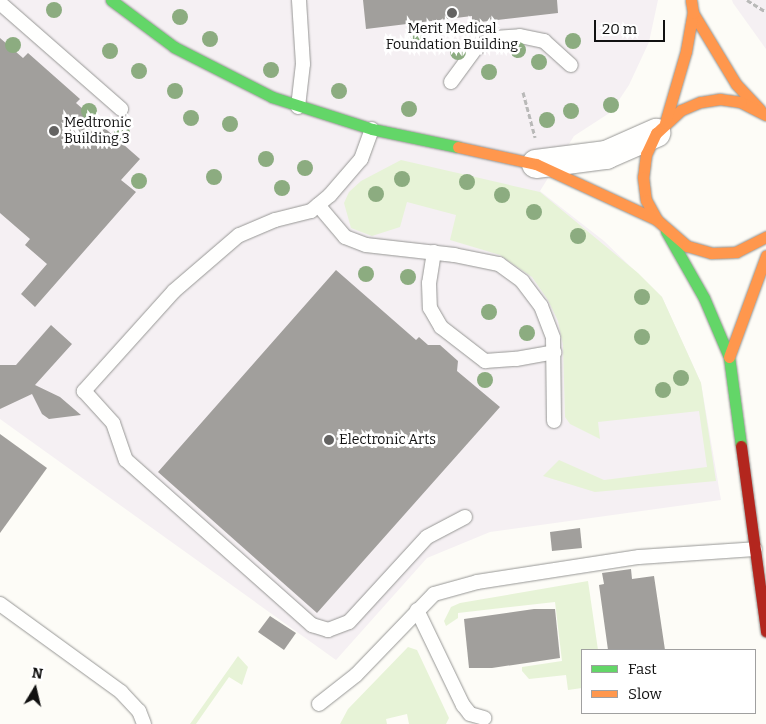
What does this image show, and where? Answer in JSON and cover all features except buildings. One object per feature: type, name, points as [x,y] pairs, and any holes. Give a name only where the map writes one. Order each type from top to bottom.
[{"type":"street","points":[[111,0],[174,47],[231,78],[298,107],[372,129],[536,164],[657,220]]},
{"type":"street","points":[[691,0],[693,13],[686,52],[660,128],[646,154],[643,177],[646,200],[704,298],[729,357],[766,631]]},
{"type":"street","points":[[693,13],[736,84],[763,113]]},
{"type":"street","points":[[536,164],[606,155],[660,128],[681,110],[700,102],[720,99],[741,102],[763,113]]},
{"type":"street","points":[[666,231],[686,246],[711,253],[736,252],[766,237]]},
{"type":"street","points":[[729,357],[766,256]]},
{"type":"lane","points":[[298,107],[303,64],[299,0]]},
{"type":"lane","points":[[0,3],[121,109]]},
{"type":"lane","points":[[451,82],[476,48],[494,38],[520,36],[544,42],[570,65]]},
{"type":"lane","points":[[372,129],[361,159],[318,205],[311,211],[275,220],[239,235],[174,291],[84,391],[113,423],[126,460],[312,625],[328,630],[349,622],[427,537],[465,517]]},
{"type":"lane","points":[[318,205],[345,236],[366,245],[434,252],[499,264],[522,281],[541,306],[553,338],[554,421]]},
{"type":"lane","points":[[434,252],[430,283],[430,308],[441,327],[485,360],[516,359],[554,352]]},
{"type":"lane","points":[[319,704],[356,674],[434,594],[477,582],[639,557],[755,549]]},
{"type":"lane","points":[[0,604],[121,692],[138,711],[144,724]]},
{"type":"lane","points":[[417,610],[463,705],[470,714],[484,718]]},
{"type":"path","points":[[746,0],[766,12]]},
{"type":"path","points":[[523,92],[537,148],[536,164]]},
{"type":"shaded area","points":[[0,0],[658,0],[649,42],[629,85],[611,112],[574,136],[540,191],[604,241],[662,297],[701,383],[721,500],[490,532],[427,558],[336,660],[0,419]]},
{"type":"shaded area","points":[[732,0],[766,0],[766,49],[733,3]]},
{"type":"green space","points":[[401,160],[540,192],[638,273],[662,297],[701,383],[716,481],[595,492],[543,476],[559,460],[604,480],[707,467],[699,411],[598,422],[600,439],[570,424],[565,417],[563,345],[558,321],[548,300],[532,277],[500,255],[450,240],[456,215],[407,202],[400,227],[372,236],[351,228],[344,203],[349,192],[361,181]]},
{"type":"green space","points":[[588,581],[598,649],[581,649],[581,688],[568,690],[566,675],[529,679],[522,671],[522,667],[562,661],[555,602],[458,613],[458,618],[446,626],[444,621],[451,607],[460,603]]},
{"type":"green space","points":[[408,647],[417,650],[449,718],[446,724],[409,724],[407,714],[386,719],[387,724],[340,724],[348,709]]},
{"type":"green space","points":[[238,656],[248,667],[242,685],[229,677],[196,724],[190,724]]},
{"type":"traffic: fast","points":[[111,0],[174,47],[272,97],[372,129],[458,147]]},
{"type":"traffic: fast","points":[[666,231],[704,298],[729,357],[741,446]]},
{"type":"traffic: slow","points":[[665,123],[686,51],[693,13],[691,0]]},
{"type":"traffic: slow","points":[[693,13],[736,84],[760,110]]},
{"type":"traffic: slow","points":[[766,115],[741,102],[720,99],[700,102],[681,110],[656,133],[646,154],[643,177],[646,200],[657,220],[687,246],[711,253],[736,252],[766,237]]},
{"type":"traffic: slow","points":[[458,147],[536,164],[657,220]]},
{"type":"traffic: slow","points":[[729,357],[766,256]]},
{"type":"traffic: jam","points":[[741,446],[766,631]]},
{"type":"place","name":"Merit Medical Foundation Building","points":[[452,13]]},
{"type":"place","name":"Medtronic Building 3","points":[[54,131]]},
{"type":"place","name":"Electronic Arts","points":[[329,440]]}]
